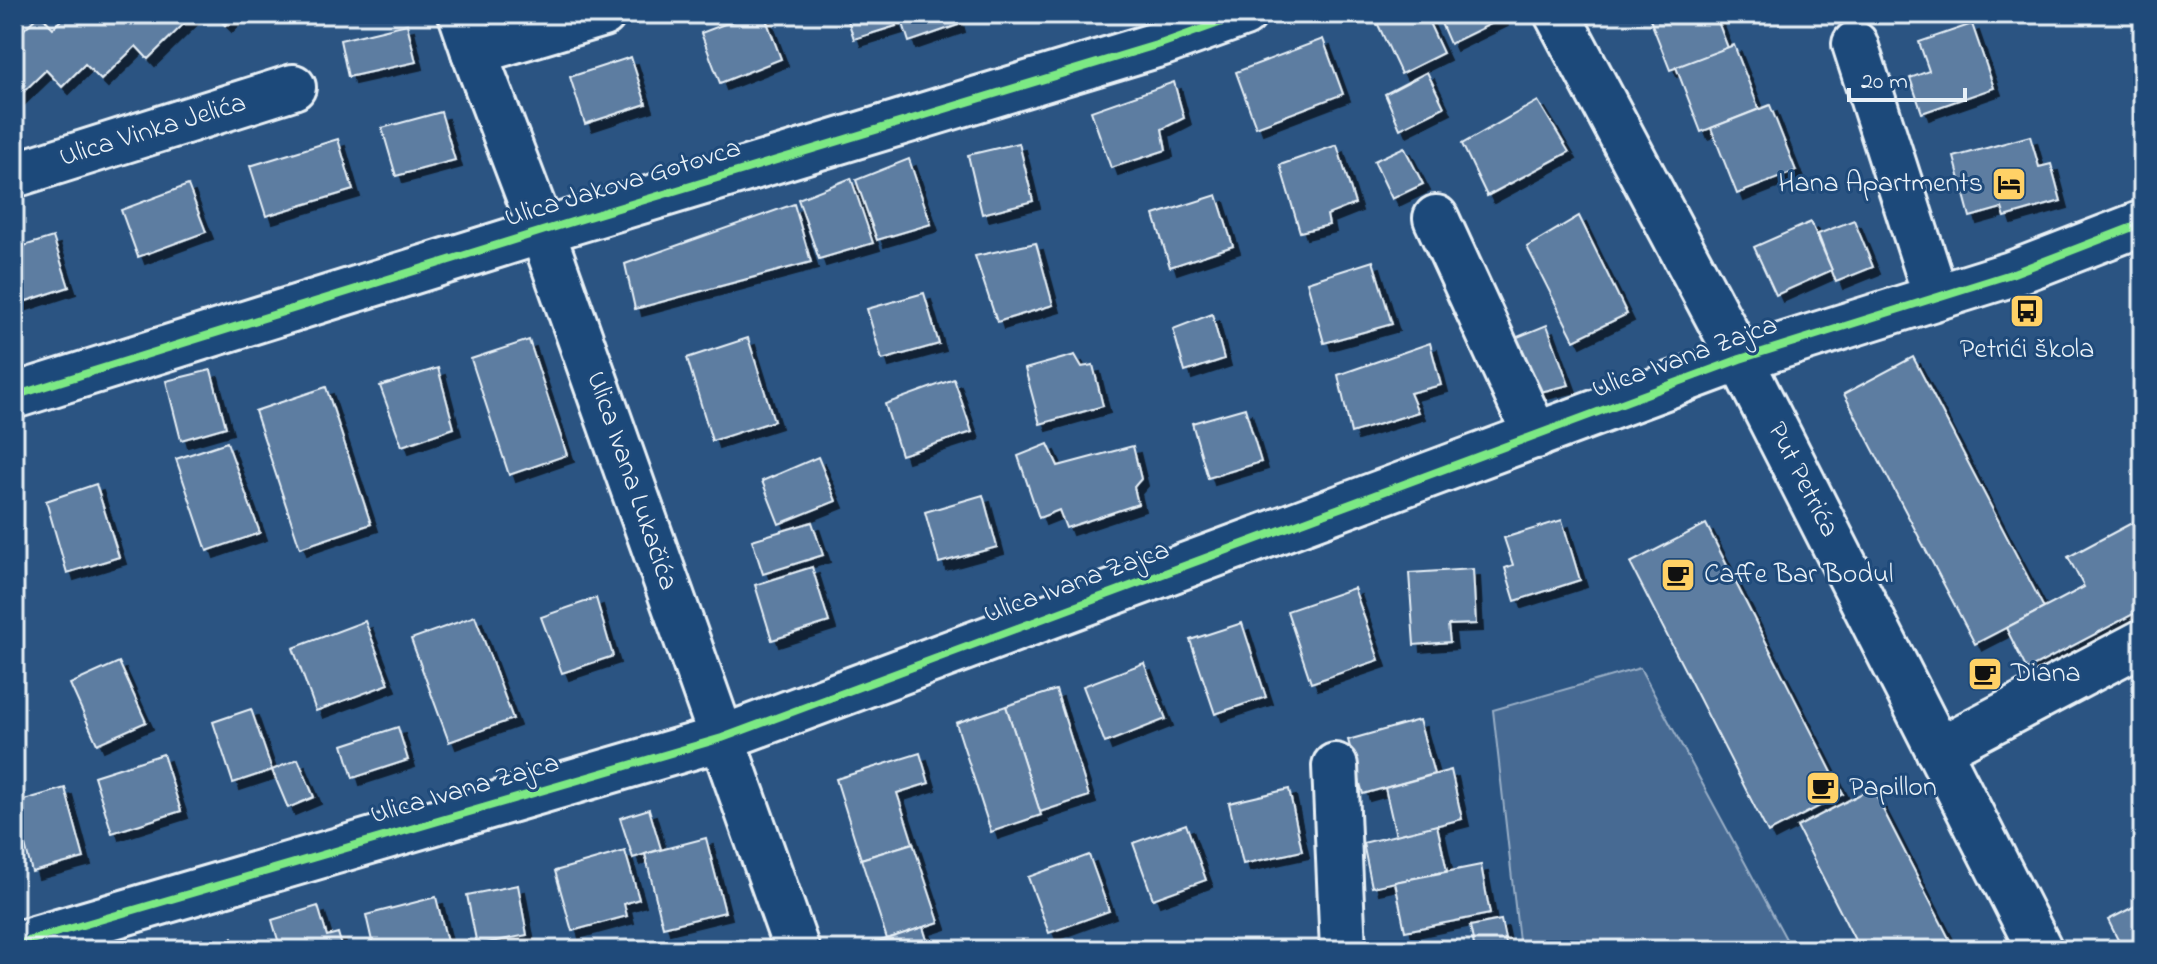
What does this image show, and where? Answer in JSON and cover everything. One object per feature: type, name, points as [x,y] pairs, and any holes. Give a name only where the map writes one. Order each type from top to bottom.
[{"type":"street","points":[[467,33],[603,14]]},
{"type":"street","name":"Ulica Jakova Gotovca","points":[[14,396],[542,231],[1163,43],[1244,14]]},
{"type":"street","name":"Put Petrića","points":[[1557,14],[1740,359],[2040,950]]},
{"type":"street","name":"Ulica Ivana Lukačića","points":[[467,33],[542,231],[797,950]]},
{"type":"street","points":[[1855,44],[1936,297]]},
{"type":"street","name":"Ulica Vinka Jelića","points":[[14,175],[293,87]]},
{"type":"street","points":[[1436,218],[1536,436]]},
{"type":"street","name":"Ulica Ivana Zajca","points":[[14,945],[722,738],[1740,359],[2011,274],[2143,223]]},
{"type":"street","points":[[1938,750],[2143,642]]},
{"type":"street","points":[[1335,766],[1343,950]]},
{"type":"shaded area","points":[[1640,668],[1792,950],[1520,950],[1493,710]]},
{"type":"building","points":[[40,14],[53,28],[67,14],[88,14],[93,20],[99,14],[194,14],[148,59],[136,46],[101,80],[85,64],[62,87],[46,70],[14,101],[14,39]]},
{"type":"building","points":[[214,14],[236,14],[225,25]]},
{"type":"building","points":[[751,14],[764,14],[781,59],[720,83],[701,33]]},
{"type":"building","points":[[846,14],[892,14],[896,26],[854,39]]},
{"type":"building","points":[[900,14],[955,14],[958,25],[909,42]]},
{"type":"building","points":[[1373,14],[1425,14],[1443,53],[1401,74]]},
{"type":"building","points":[[1437,14],[1499,14],[1501,19],[1450,44]]},
{"type":"building","points":[[1648,14],[1715,14],[1728,48],[1670,70]]},
{"type":"building","points":[[407,24],[416,62],[348,77],[340,40]]},
{"type":"building","points":[[1972,24],[1994,88],[1922,113],[1910,78],[1929,71],[1919,42]]},
{"type":"building","points":[[1323,39],[1343,94],[1256,127],[1236,72]]},
{"type":"building","points":[[1734,45],[1759,109],[1701,132],[1676,67]]},
{"type":"building","points":[[631,57],[646,104],[585,124],[570,77]]},
{"type":"building","points":[[1427,72],[1444,107],[1400,129],[1385,94]]},
{"type":"building","points":[[1174,82],[1184,118],[1162,129],[1166,150],[1111,168],[1091,111]]},
{"type":"building","points":[[1538,101],[1569,152],[1487,196],[1462,144]]},
{"type":"building","points":[[1770,105],[1796,171],[1737,194],[1711,128]]},
{"type":"building","points":[[441,112],[455,160],[396,176],[382,128]]},
{"type":"building","name":"Hana Apartments","points":[[2030,136],[2039,167],[2051,164],[2061,201],[2005,217],[2002,208],[1970,217],[1954,157]]},
{"type":"building","points":[[338,139],[353,190],[266,216],[250,166]]},
{"type":"building","points":[[1019,143],[1033,201],[982,214],[968,155]]},
{"type":"building","points":[[1337,145],[1355,204],[1327,215],[1329,225],[1300,232],[1280,165]]},
{"type":"building","points":[[1404,147],[1423,184],[1392,199],[1374,161]]},
{"type":"building","points":[[909,159],[931,224],[877,240],[856,180]]},
{"type":"building","points":[[851,178],[873,243],[819,259],[798,199]]},
{"type":"building","points":[[188,185],[206,232],[138,257],[121,210]]},
{"type":"building","points":[[1217,195],[1233,246],[1170,267],[1154,215]]},
{"type":"building","points":[[794,204],[811,262],[635,309],[625,264]]},
{"type":"building","points":[[1579,216],[1627,314],[1574,340],[1527,247]]},
{"type":"building","points":[[1854,220],[1873,267],[1836,282],[1818,234]]},
{"type":"building","points":[[1811,222],[1832,270],[1776,295],[1754,247]]},
{"type":"building","points":[[53,237],[69,287],[14,305],[14,249]]},
{"type":"building","points":[[1036,243],[1053,305],[997,322],[975,256]]},
{"type":"building","points":[[1373,261],[1392,324],[1324,343],[1307,282]]},
{"type":"building","points":[[924,293],[939,344],[882,360],[867,309]]},
{"type":"building","points":[[1212,314],[1224,359],[1185,372],[1173,329]]},
{"type":"building","points":[[1547,325],[1569,385],[1532,394],[1515,338]]},
{"type":"building","points":[[748,338],[774,421],[712,441],[687,358]]},
{"type":"building","points":[[529,340],[567,455],[509,475],[471,359]]},
{"type":"building","points":[[1430,343],[1441,385],[1410,393],[1418,412],[1351,433],[1338,375]]},
{"type":"building","points":[[1075,355],[1082,367],[1093,365],[1103,406],[1040,424],[1025,369]]},
{"type":"building","points":[[1913,357],[2044,608],[1975,644],[1844,394]]},
{"type":"building","points":[[438,368],[454,428],[402,446],[380,386]]},
{"type":"building","points":[[211,370],[226,427],[181,440],[166,381]]},
{"type":"building","points":[[954,379],[972,432],[901,455],[885,404]]},
{"type":"building","points":[[326,387],[371,524],[300,548],[255,411]]},
{"type":"building","points":[[1245,408],[1261,462],[1208,478],[1192,423]]},
{"type":"building","points":[[227,442],[260,533],[207,551],[176,459]]},
{"type":"building","points":[[1048,444],[1058,466],[1133,446],[1141,479],[1134,487],[1138,504],[1066,528],[1059,510],[1039,518],[1018,456]]},
{"type":"building","points":[[818,457],[836,501],[779,524],[762,481]]},
{"type":"building","points":[[96,484],[119,557],[67,573],[46,501]]},
{"type":"building","points":[[983,495],[997,547],[939,563],[925,512]]},
{"type":"building","points":[[2143,517],[2143,609],[2027,670],[2006,628],[2084,587],[2068,557]]},
{"type":"building","points":[[1562,520],[1580,580],[1515,601],[1505,568],[1513,565],[1504,538]]},
{"type":"building","points":[[812,522],[823,555],[763,574],[752,540]]},
{"type":"building","points":[[1706,524],[1843,794],[1768,833],[1630,563]]},
{"type":"building","points":[[812,567],[829,622],[772,640],[755,585]]},
{"type":"building","points":[[1473,569],[1476,624],[1448,625],[1450,642],[1414,645],[1409,573]]},
{"type":"building","points":[[1354,588],[1379,660],[1311,683],[1287,611]]},
{"type":"building","points":[[596,598],[613,656],[562,673],[541,617]]},
{"type":"building","points":[[475,616],[513,719],[449,742],[411,639]]},
{"type":"building","points":[[365,621],[389,684],[316,711],[293,648]]},
{"type":"building","points":[[1242,623],[1266,697],[1215,714],[1190,640]]},
{"type":"building","points":[[119,662],[146,722],[97,744],[70,684]]},
{"type":"building","points":[[1144,663],[1166,719],[1105,743],[1083,686]]},
{"type":"building","points":[[1056,690],[1089,796],[1040,812],[1006,706]]},
{"type":"building","points":[[1006,706],[1041,815],[991,832],[956,723]]},
{"type":"building","points":[[251,709],[272,770],[233,783],[213,722]]},
{"type":"building","points":[[1419,720],[1434,774],[1363,794],[1348,740]]},
{"type":"building","points":[[398,727],[408,760],[353,778],[343,745]]},
{"type":"building","points":[[920,753],[929,783],[897,793],[913,843],[861,859],[836,779]]},
{"type":"building","points":[[163,754],[181,811],[112,833],[94,776]]},
{"type":"building","points":[[298,759],[314,797],[288,808],[272,770]]},
{"type":"building","points":[[1451,770],[1462,819],[1396,836],[1385,788]]},
{"type":"building","points":[[65,788],[84,858],[32,872],[14,803]]},
{"type":"building","points":[[1872,788],[1955,950],[1860,950],[1797,827]]},
{"type":"building","points":[[1289,789],[1302,851],[1243,864],[1229,803]]},
{"type":"building","points":[[649,809],[661,849],[633,858],[620,818]]},
{"type":"building","points":[[1186,824],[1206,880],[1153,899],[1133,843]]},
{"type":"building","points":[[1437,825],[1447,871],[1372,887],[1363,843]]},
{"type":"building","points":[[706,838],[725,912],[663,927],[645,854]]},
{"type":"building","points":[[913,843],[939,922],[887,939],[861,859]]},
{"type":"building","points":[[625,851],[639,899],[624,904],[627,916],[572,931],[555,871]]},
{"type":"building","points":[[1089,855],[1109,911],[1049,933],[1028,877]]},
{"type":"building","points":[[1481,865],[1490,914],[1405,931],[1395,882]]},
{"type":"building","points":[[518,885],[527,935],[477,945],[467,895]]},
{"type":"building","points":[[436,897],[449,950],[374,950],[366,915]]},
{"type":"building","points":[[2143,902],[2143,950],[2123,950],[2108,920]]},
{"type":"building","points":[[318,906],[327,936],[338,933],[343,950],[281,950],[272,920]]},
{"type":"building","points":[[1501,920],[1507,948],[1475,950],[1470,926]]},
{"type":"building","points":[[923,927],[930,950],[864,950],[863,947]]},
{"type":"building","points":[[232,938],[236,950],[193,950]]},
{"type":"building","points":[[1309,945],[1309,950],[1272,950]]},
{"type":"cycle path","points":[[14,396],[542,231],[1163,43],[1244,14]]},
{"type":"cycle path","points":[[14,945],[722,738],[1740,359],[2011,274],[2143,223]]},
{"type":"place","name":"Hana Apartments","points":[[2009,184]]},
{"type":"place","name":"Petrići škola","points":[[2027,311]]},
{"type":"place","name":"Caffe Bar Bodul","points":[[1678,575]]},
{"type":"place","name":"Diana","points":[[1985,674]]},
{"type":"place","name":"Papillon","points":[[1823,788]]}]
